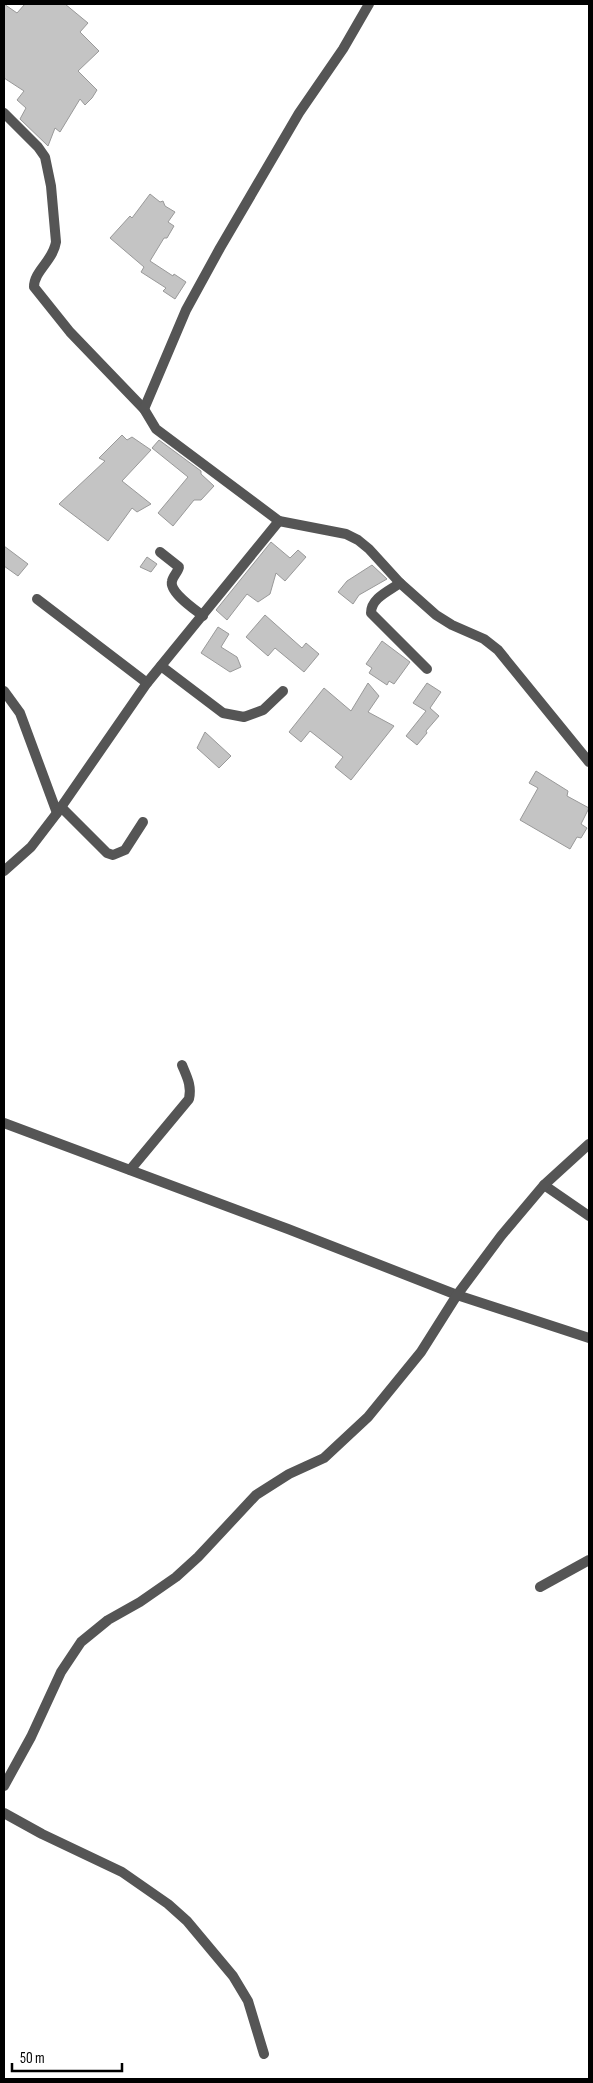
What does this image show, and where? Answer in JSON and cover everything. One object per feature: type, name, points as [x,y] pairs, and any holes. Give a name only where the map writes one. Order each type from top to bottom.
[{"type":"street","points":[[144,409],[186,310],[299,113],[338,56],[369,4]]},
{"type":"street","points":[[4,113],[38,147],[47,164],[56,242],[55,252],[36,278],[34,287],[70,332],[144,409],[156,429],[279,521],[346,534],[369,548],[400,583],[444,620],[484,638],[498,650],[589,762]]},
{"type":"street","points":[[4,871],[31,847],[147,683],[279,521]]},
{"type":"street","points":[[160,552],[179,567],[172,581],[175,593],[202,616]]},
{"type":"street","points":[[400,583],[376,600],[371,606],[371,613],[427,669]]},
{"type":"street","points":[[36,600],[147,683]]},
{"type":"street","points":[[161,666],[223,713],[244,717],[263,710],[283,691]]},
{"type":"street","points":[[4,690],[20,712],[59,810],[107,853],[113,855],[125,850],[143,822]]},
{"type":"street","points":[[130,1170],[189,1099],[191,1091],[189,1081],[182,1065]]},
{"type":"street","points":[[4,1122],[457,1295],[589,1338]]},
{"type":"street","points":[[4,1786],[61,1672],[81,1642],[108,1620],[140,1602],[176,1577],[198,1557],[256,1495],[289,1474],[324,1458],[368,1417],[421,1352],[457,1295],[501,1236],[544,1185],[589,1144]]},
{"type":"street","points":[[544,1185],[589,1216]]},
{"type":"street","points":[[540,1587],[589,1560]]},
{"type":"street","points":[[4,1813],[42,1834],[122,1872],[168,1904],[187,1921],[233,1976],[248,2001],[264,2054]]},
{"type":"building","points":[[4,4],[17,13],[25,4],[65,4],[88,23],[80,32],[99,51],[78,71],[97,90],[85,105],[80,99],[60,132],[55,128],[48,146],[20,119],[26,108],[17,100],[24,91],[4,78]]},
{"type":"building","points":[[150,194],[160,202],[163,201],[165,206],[175,212],[168,222],[174,226],[150,261],[186,282],[175,299],[163,291],[166,288],[141,272],[144,267],[110,238],[130,216],[132,218]]},
{"type":"building","points":[[122,435],[127,440],[132,437],[151,450],[122,481],[151,504],[137,512],[132,508],[108,541],[59,504],[105,461],[99,458]]},
{"type":"building","points":[[159,440],[201,471],[201,474],[214,486],[201,500],[194,500],[173,526],[158,513],[188,477],[152,448]]},
{"type":"building","points":[[271,542],[290,558],[298,550],[306,557],[285,581],[276,573],[270,594],[258,602],[247,594],[227,620],[216,610]]},
{"type":"building","points":[[4,546],[28,564],[18,576],[4,566]]},
{"type":"building","points":[[147,557],[157,564],[151,572],[140,567]]},
{"type":"building","points":[[372,565],[387,579],[359,595],[353,604],[338,592],[347,581]]},
{"type":"building","points":[[265,615],[302,648],[306,643],[319,654],[304,672],[275,648],[268,656],[246,637]]},
{"type":"building","points":[[218,627],[229,634],[221,647],[237,657],[241,667],[230,672],[201,653]]},
{"type":"building","points":[[382,641],[410,662],[394,684],[389,681],[387,685],[369,673],[372,668],[366,664]]},
{"type":"building","points":[[368,683],[379,696],[368,712],[394,726],[351,780],[335,767],[343,757],[310,731],[301,742],[289,732],[324,688],[351,711]]},
{"type":"building","points":[[427,683],[441,692],[430,708],[439,716],[417,745],[406,736],[426,711],[413,703]]},
{"type":"building","points":[[205,732],[231,756],[219,768],[197,748]]},
{"type":"building","points":[[536,771],[568,791],[567,796],[589,808],[581,824],[587,828],[581,838],[577,837],[570,849],[520,820],[538,788],[529,783]]}]
